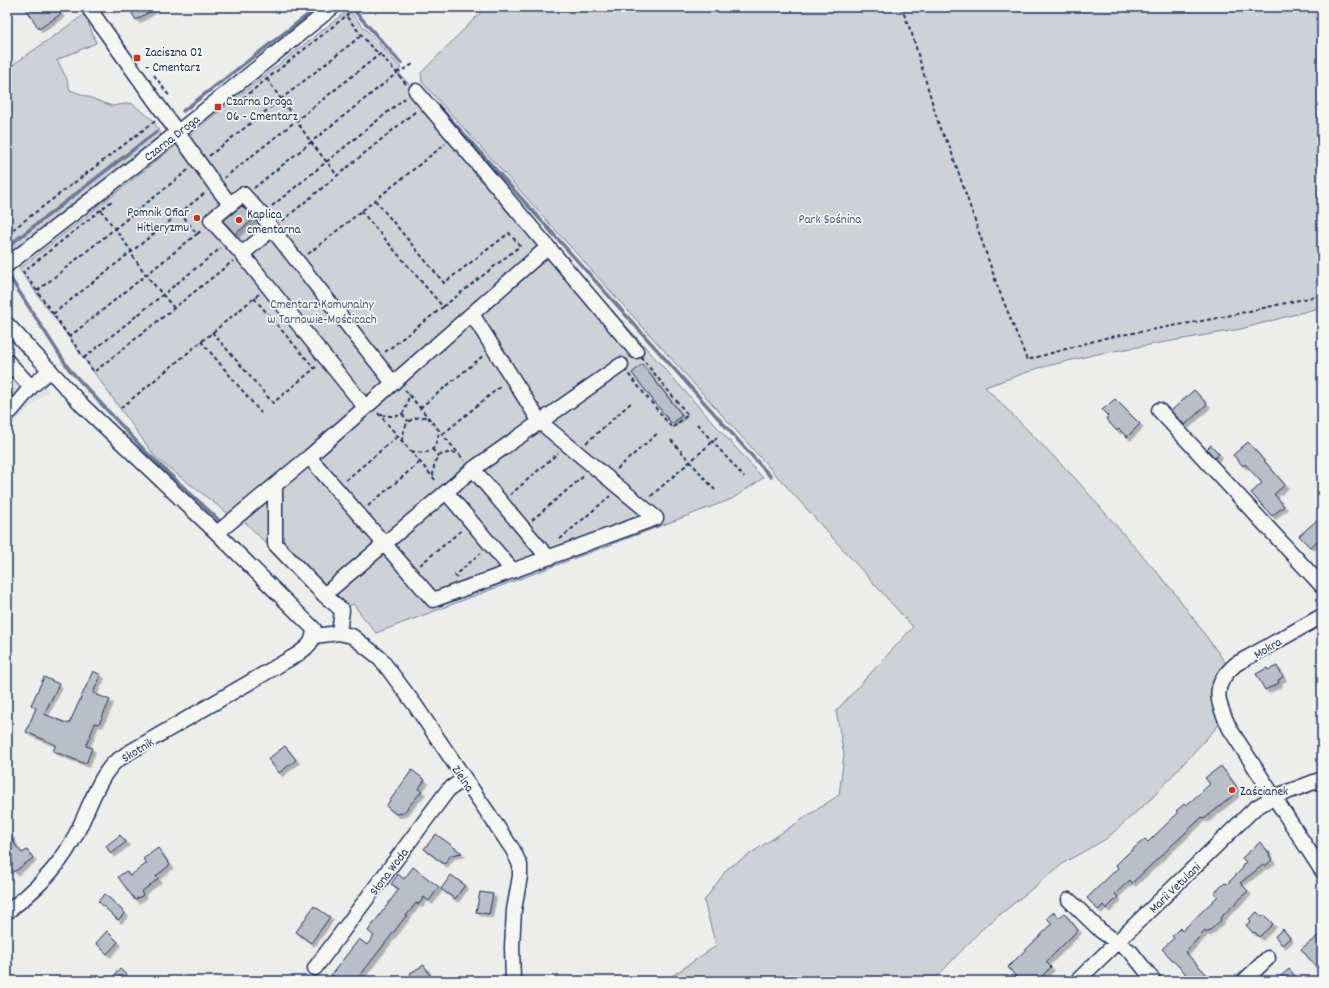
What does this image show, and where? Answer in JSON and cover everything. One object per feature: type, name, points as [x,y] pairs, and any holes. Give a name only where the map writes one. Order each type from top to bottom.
[{"type":"street","points":[[88,7],[230,204]]},
{"type":"street","name":"Czarna Droga","points":[[7,265],[339,8]]},
{"type":"street","points":[[410,92],[426,103],[455,136],[636,351]]},
{"type":"street","points":[[367,405],[326,359],[242,254],[211,220],[243,194],[262,214],[297,262],[375,360],[394,381]]},
{"type":"street","points":[[242,254],[272,229]]},
{"type":"street","points":[[217,533],[309,457],[548,247]]},
{"type":"street","points":[[309,457],[433,600],[514,571],[548,555],[656,518],[540,422],[472,314]]},
{"type":"street","points":[[7,324],[83,406],[217,533],[314,629],[314,636]]},
{"type":"street","points":[[7,361],[31,387]]},
{"type":"street","points":[[324,595],[473,469],[621,365]]},
{"type":"street","points":[[8,411],[50,370]]},
{"type":"street","points":[[1159,410],[1322,586]]},
{"type":"street","points":[[473,469],[548,555]]},
{"type":"street","points":[[276,485],[275,544],[324,595],[342,610],[339,633]]},
{"type":"street","points":[[446,492],[514,571]]},
{"type":"street","name":"Mokra","points":[[1274,797],[1230,729],[1220,708],[1218,686],[1225,674],[1236,664],[1322,616]]},
{"type":"street","name":"Zielna","points":[[314,636],[339,633],[352,636],[380,658],[415,705],[513,850],[520,865],[520,876],[514,910],[512,947],[513,981]]},
{"type":"street","name":"Skotnik","points":[[7,912],[48,876],[62,857],[73,841],[102,780],[113,764],[128,753],[298,654],[310,645],[314,636]]},
{"type":"street","name":"Słona Woda","points":[[315,968],[448,790],[464,779]]},
{"type":"street","name":"Marii Vetulani","points":[[1077,981],[1255,808],[1274,797],[1322,779]]},
{"type":"street","points":[[1274,797],[1322,871]]},
{"type":"street","points":[[1069,900],[1101,931],[1131,952],[1154,981]]},
{"type":"street","points":[[1244,981],[1268,958]]},
{"type":"path","points":[[900,7],[912,34],[940,130],[950,145],[997,285],[1027,360],[1105,338],[1218,318],[1322,295]]},
{"type":"path","points":[[235,104],[349,14],[339,8]]},
{"type":"path","points":[[262,214],[327,162],[410,92],[397,73],[380,54],[372,48],[346,16]]},
{"type":"path","points":[[37,291],[115,228],[362,35]]},
{"type":"path","points":[[53,314],[380,54]]},
{"type":"path","points":[[245,196],[397,73],[415,63]]},
{"type":"path","points":[[267,79],[311,142],[338,175]]},
{"type":"path","points":[[272,229],[426,103]]},
{"type":"path","points":[[7,234],[164,113]]},
{"type":"path","points":[[297,262],[455,136]]},
{"type":"path","points":[[119,196],[23,272],[94,372],[242,254]]},
{"type":"path","points":[[375,200],[444,283],[509,233],[520,246],[375,360]]},
{"type":"path","points":[[101,210],[132,252],[132,255],[146,275],[174,308]]},
{"type":"path","points":[[361,211],[443,307]]},
{"type":"path","points":[[180,212],[197,234]]},
{"type":"path","points":[[69,337],[213,222]]},
{"type":"path","points":[[84,359],[230,241]]},
{"type":"path","points":[[121,408],[268,287]]},
{"type":"path","points":[[254,298],[315,369]]},
{"type":"path","points":[[212,332],[273,403],[326,359]]},
{"type":"path","points":[[201,341],[262,413]]},
{"type":"path","points":[[420,408],[493,348]]},
{"type":"path","points":[[621,365],[672,428],[688,415],[636,351]]},
{"type":"path","points":[[443,434],[512,378]]},
{"type":"path","points":[[394,381],[409,394],[473,469]]},
{"type":"path","points":[[380,415],[396,417],[402,414],[406,409],[409,394]]},
{"type":"path","points":[[502,502],[633,401]]},
{"type":"path","points":[[367,405],[380,415],[446,492]]},
{"type":"path","points":[[402,414],[408,421]]},
{"type":"path","points":[[402,441],[404,430],[408,421],[419,417],[428,416]]},
{"type":"path","points":[[697,424],[744,477]]},
{"type":"path","points":[[410,450],[420,453],[427,452],[432,449],[438,441],[439,430]]},
{"type":"path","points":[[608,478],[659,432]]},
{"type":"path","points":[[336,489],[398,436]]},
{"type":"path","points":[[641,505],[718,437]]},
{"type":"path","points":[[671,440],[715,490]]},
{"type":"path","points":[[432,449],[439,457]]},
{"type":"path","points":[[434,478],[434,467],[442,454],[459,453]]},
{"type":"path","points":[[358,514],[420,462]]},
{"type":"path","points":[[523,527],[594,467]]},
{"type":"path","points":[[548,555],[620,488]]},
{"type":"path","points":[[410,574],[471,522]]},
{"type":"path","points":[[465,588],[454,575],[491,545]]},
{"type":"shaded area","points":[[7,349],[48,391],[7,429]]},
{"type":"green space","name":"Park Sośnina","points":[[486,7],[1322,7],[1322,307],[1241,329],[1097,354],[1039,368],[985,387],[1074,477],[1174,592],[1230,669],[1225,674],[1225,718],[1152,798],[1106,839],[1065,862],[981,930],[933,981],[666,981],[716,946],[704,901],[727,869],[839,795],[844,755],[836,711],[913,627],[422,82],[421,73]]},
{"type":"green space","name":"Cmentarz Komunalny w Tarnowie-Mościcach","points":[[348,10],[401,68],[397,71],[763,478],[732,499],[376,633],[353,604],[336,614],[234,511],[230,515],[156,458],[19,269]]},
{"type":"green space","points":[[85,14],[96,43],[57,60],[67,79],[70,90],[112,106],[131,103],[153,120],[162,137],[53,222],[7,255],[7,69]]},
{"type":"building","points":[[25,7],[56,7],[61,14],[39,29]]},
{"type":"building","points":[[128,7],[157,7],[136,20]]},
{"type":"building","name":"Kaplica cmentarna","points":[[242,206],[254,219],[235,234],[223,221]]},
{"type":"building","points":[[642,364],[682,415],[673,423],[671,423],[632,373]]},
{"type":"building","points":[[1194,390],[1207,404],[1185,425],[1171,411]]},
{"type":"building","points":[[1115,399],[1140,424],[1127,437],[1119,429],[1117,431],[1106,419],[1108,416],[1102,410]]},
{"type":"building","points":[[1248,442],[1285,485],[1274,494],[1284,506],[1272,516],[1251,493],[1262,483],[1245,464],[1243,466],[1233,455]]},
{"type":"building","points":[[1211,445],[1219,454],[1215,458],[1207,449]]},
{"type":"building","points":[[1317,520],[1322,525],[1322,548],[1316,542],[1310,547],[1299,536]]},
{"type":"building","points":[[1277,666],[1283,677],[1278,680],[1279,683],[1265,690],[1256,674],[1267,668],[1268,670]]},
{"type":"building","points":[[93,671],[101,675],[93,693],[110,700],[99,724],[95,723],[86,746],[92,748],[86,764],[53,751],[56,745],[26,732],[36,708],[31,705],[44,677],[59,684],[44,714],[69,724]]},
{"type":"building","points":[[285,746],[296,760],[279,773],[268,759]]},
{"type":"building","points":[[1221,766],[1236,786],[1235,794],[1204,819],[1202,817],[1132,883],[1130,880],[1115,894],[1118,897],[1106,909],[1103,905],[1098,910],[1087,898],[1118,868],[1116,865],[1125,856],[1145,839],[1148,842],[1178,813],[1176,811],[1184,804],[1189,803],[1210,784],[1205,778]]},
{"type":"building","points":[[412,770],[425,780],[418,789],[422,791],[403,813],[396,814],[386,806]]},
{"type":"building","points":[[7,828],[16,846],[22,853],[27,850],[33,858],[14,872],[7,863]]},
{"type":"building","points":[[436,834],[462,853],[451,855],[444,864],[424,849]]},
{"type":"building","points":[[120,835],[126,842],[111,854],[106,846]]},
{"type":"building","points":[[1260,842],[1270,854],[1269,855],[1272,860],[1240,883],[1248,891],[1220,918],[1221,920],[1207,933],[1205,931],[1185,952],[1213,981],[1190,981],[1184,975],[1186,974],[1162,949],[1174,938],[1172,936],[1180,928],[1182,931],[1218,896],[1214,893],[1225,883],[1227,884],[1243,868],[1242,866],[1246,862],[1242,858]]},
{"type":"building","points":[[158,848],[170,865],[156,876],[158,879],[141,892],[143,895],[135,900],[118,877],[126,871],[130,876],[147,863],[143,859]]},
{"type":"building","points":[[413,867],[439,887],[429,901],[424,897],[419,904],[416,903],[356,981],[339,981],[331,975],[359,939],[367,945],[374,936],[368,931],[399,889],[391,884],[398,874],[404,879]]},
{"type":"building","points":[[451,875],[465,885],[455,899],[441,889]]},
{"type":"building","points":[[480,892],[493,894],[489,914],[476,912]]},
{"type":"building","points":[[105,894],[125,913],[118,920],[98,901]]},
{"type":"building","points":[[314,906],[330,917],[311,943],[296,932]]},
{"type":"building","points":[[1054,912],[1059,918],[1064,913],[1078,930],[1046,962],[1051,967],[1037,981],[1019,981],[1008,967],[1052,924],[1047,918]]},
{"type":"building","points":[[1257,912],[1262,917],[1264,915],[1273,924],[1259,937],[1246,925],[1251,921],[1249,919]]},
{"type":"building","points":[[1283,929],[1290,938],[1282,945],[1275,936]]},
{"type":"building","points":[[107,931],[118,942],[107,954],[96,943]]},
{"type":"building","points":[[1322,933],[1322,974],[1301,949]]},
{"type":"building","points":[[424,965],[433,981],[414,981],[410,973]]},
{"type":"building","points":[[120,969],[133,981],[109,981]]},
{"type":"building","points":[[1289,969],[1299,981],[1275,981]]},
{"type":"waterway","points":[[183,111],[318,7]]},
{"type":"waterway","points":[[352,8],[401,63]]},
{"type":"waterway","points":[[436,103],[771,477]]},
{"type":"waterway","points":[[7,247],[156,132]]},
{"type":"waterway","points":[[9,276],[69,369],[147,453],[223,524]]},
{"type":"place","name":"Zaciszna 02 - Cmentarz","points":[[137,58]]},
{"type":"place","name":"Czarna Droga 06 - Cmentarz","points":[[218,107]]},
{"type":"place","name":"Pomnik Ofiar Hitleryzmu","points":[[197,218]]},
{"type":"place","name":"Kaplica cmentarna","points":[[239,220]]},
{"type":"place","name":"Zaścianek","points":[[1232,790]]}]
